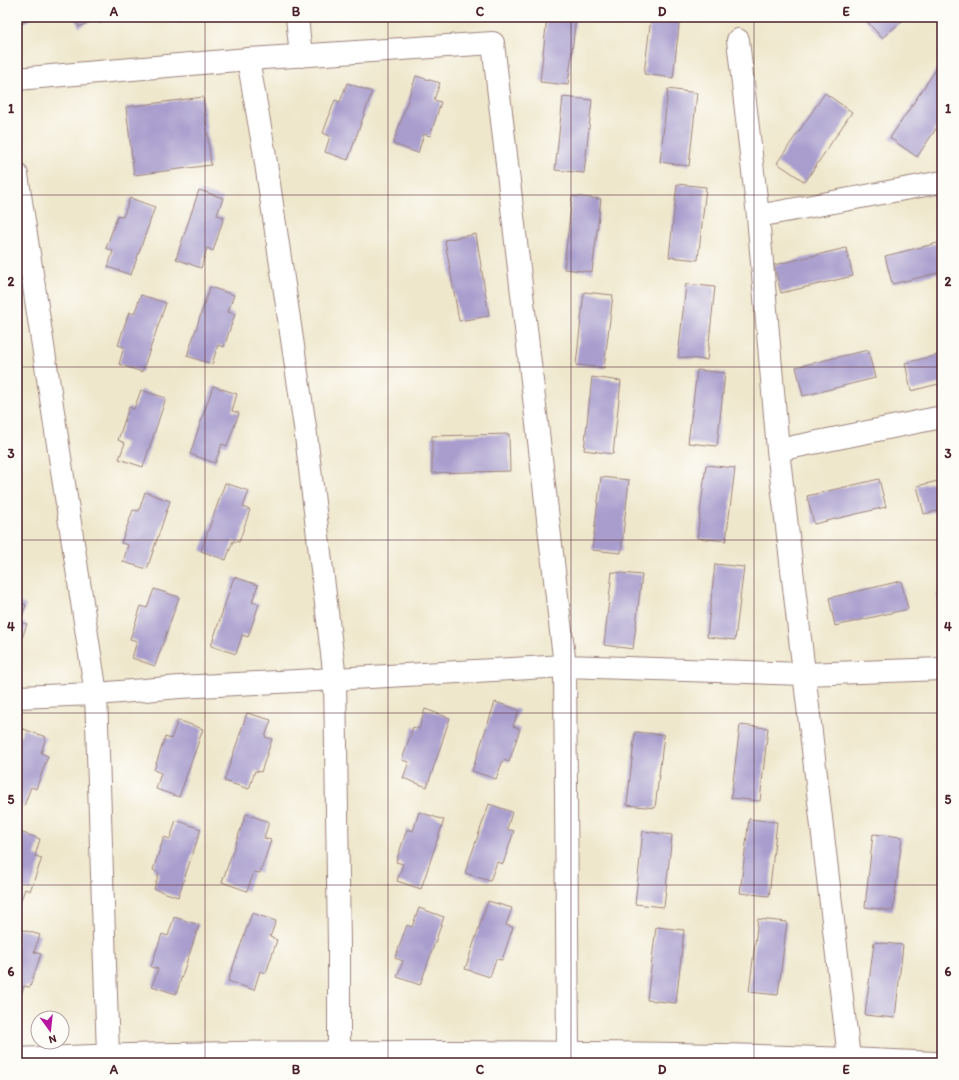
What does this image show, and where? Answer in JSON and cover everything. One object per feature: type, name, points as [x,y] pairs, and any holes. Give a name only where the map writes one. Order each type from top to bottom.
[{"type":"street","points":[[297,17],[301,56]]},
{"type":"street","points":[[738,40],[758,216],[778,450],[849,1058]]},
{"type":"street","points":[[17,79],[248,59],[493,43],[565,666],[568,1053]]},
{"type":"street","points":[[248,59],[264,150],[305,427],[335,679],[339,944],[339,1058]]},
{"type":"street","points":[[17,175],[96,694],[108,1055]]},
{"type":"street","points":[[758,216],[942,182]]},
{"type":"street","points":[[778,450],[942,417]]},
{"type":"street","points":[[17,698],[96,694],[180,687],[565,666],[804,674],[942,669]]},
{"type":"street","points":[[17,1059],[108,1055],[339,1058],[568,1053],[849,1058],[934,1063]]},
{"type":"building","points":[[17,17],[35,17],[17,26]]},
{"type":"building","points":[[74,17],[112,17],[99,23],[97,18],[79,27]]},
{"type":"building","points":[[175,17],[185,17],[177,21]]},
{"type":"building","points":[[547,17],[576,17],[568,85],[540,82]]},
{"type":"building","points":[[651,17],[680,17],[673,78],[644,74]]},
{"type":"building","points":[[863,17],[907,17],[882,38]]},
{"type":"building","points":[[937,68],[942,72],[942,120],[917,157],[890,138]]},
{"type":"building","points":[[416,76],[440,83],[434,100],[441,102],[430,136],[424,134],[418,153],[393,144]]},
{"type":"building","points":[[347,83],[372,92],[348,160],[325,152],[330,136],[323,133],[335,100],[340,102]]},
{"type":"building","points":[[668,89],[697,93],[689,166],[660,162]]},
{"type":"building","points":[[825,93],[852,112],[805,182],[777,163]]},
{"type":"building","points":[[203,97],[211,165],[134,175],[126,107]]},
{"type":"building","points":[[563,97],[592,100],[584,173],[555,170]]},
{"type":"building","points":[[677,184],[706,187],[698,260],[669,257]]},
{"type":"building","points":[[199,190],[223,198],[217,215],[224,217],[213,251],[207,248],[201,268],[176,259]]},
{"type":"building","points":[[572,196],[601,199],[592,272],[564,269]]},
{"type":"building","points":[[130,198],[155,207],[131,275],[108,267],[113,251],[106,248],[118,215],[123,217]]},
{"type":"building","points":[[476,234],[489,316],[459,321],[445,240]]},
{"type":"building","points":[[942,242],[942,272],[892,284],[885,256]]},
{"type":"building","points":[[846,248],[853,276],[781,293],[774,265]]},
{"type":"building","points":[[686,284],[715,287],[707,360],[678,357]]},
{"type":"building","points":[[210,287],[234,295],[228,312],[235,314],[224,347],[218,345],[212,364],[187,356]]},
{"type":"building","points":[[584,292],[613,295],[604,368],[576,365]]},
{"type":"building","points":[[141,295],[166,303],[142,372],[119,364],[124,347],[118,345],[129,312],[134,314]]},
{"type":"building","points":[[868,350],[875,378],[803,396],[796,367]]},
{"type":"building","points":[[942,354],[942,383],[911,391],[905,363]]},
{"type":"building","points":[[697,370],[725,373],[717,446],[688,443]]},
{"type":"building","points":[[592,377],[621,381],[613,454],[584,450]]},
{"type":"building","points":[[213,386],[237,394],[232,411],[239,413],[227,446],[222,444],[215,463],[190,454]]},
{"type":"building","points":[[141,390],[166,398],[143,467],[119,459],[125,443],[118,440],[129,407],[134,409]]},
{"type":"building","points":[[509,434],[510,471],[432,473],[432,436]]},
{"type":"building","points":[[706,465],[735,468],[726,541],[697,538]]},
{"type":"building","points":[[601,477],[629,480],[621,553],[592,550]]},
{"type":"building","points":[[879,479],[886,507],[814,524],[807,496]]},
{"type":"building","points":[[942,480],[942,510],[924,514],[917,486]]},
{"type":"building","points":[[225,483],[249,491],[243,507],[250,510],[239,542],[233,541],[226,560],[201,551]]},
{"type":"building","points":[[145,492],[170,501],[147,569],[123,562],[128,545],[121,543],[133,510],[139,511]]},
{"type":"building","points":[[715,564],[744,567],[735,640],[707,637]]},
{"type":"building","points":[[612,572],[642,575],[633,649],[604,645]]},
{"type":"building","points":[[234,577],[258,585],[252,602],[259,604],[248,637],[242,635],[236,654],[211,646]]},
{"type":"building","points":[[901,581],[908,609],[835,626],[829,598]]},
{"type":"building","points":[[154,589],[179,597],[155,666],[132,658],[137,641],[130,639],[141,606],[147,608]]},
{"type":"building","points":[[942,592],[942,612],[941,612],[937,594]]},
{"type":"building","points":[[17,602],[26,605],[20,622],[27,624],[17,652]]},
{"type":"building","points":[[495,702],[519,710],[513,726],[520,729],[509,762],[503,760],[496,779],[472,771]]},
{"type":"building","points":[[425,709],[450,718],[427,787],[403,778],[409,762],[402,760],[413,727],[419,729]]},
{"type":"building","points":[[247,713],[271,720],[265,737],[272,739],[261,772],[255,771],[249,789],[224,781]]},
{"type":"building","points":[[178,720],[203,729],[179,797],[156,789],[161,773],[154,770],[165,737],[171,739]]},
{"type":"building","points":[[740,725],[768,728],[760,801],[731,798]]},
{"type":"building","points":[[23,729],[46,737],[41,753],[48,756],[36,789],[31,787],[24,806],[17,803],[17,745]]},
{"type":"building","points":[[635,732],[664,735],[655,808],[627,805]]},
{"type":"building","points":[[489,804],[512,812],[507,829],[514,831],[503,864],[497,862],[490,881],[465,873]]},
{"type":"building","points":[[419,812],[444,820],[421,889],[397,881],[403,864],[396,862],[407,829],[413,831]]},
{"type":"building","points":[[246,814],[269,822],[264,838],[271,840],[260,873],[254,872],[247,891],[222,882]]},
{"type":"building","points":[[749,819],[777,822],[769,896],[740,893]]},
{"type":"building","points":[[176,820],[201,829],[178,897],[154,889],[159,873],[153,870],[164,837],[170,839]]},
{"type":"building","points":[[17,831],[40,839],[35,856],[42,858],[30,891],[25,889],[18,908],[17,908]]},
{"type":"building","points":[[643,831],[672,835],[664,907],[635,904]]},
{"type":"building","points":[[873,834],[902,837],[893,911],[865,907]]},
{"type":"building","points":[[488,901],[512,908],[506,925],[513,927],[502,960],[496,959],[490,977],[465,969]]},
{"type":"building","points":[[419,908],[444,917],[420,985],[397,977],[403,961],[395,958],[407,925],[412,927]]},
{"type":"building","points":[[252,913],[276,921],[270,937],[277,940],[266,973],[260,971],[254,990],[228,981]]},
{"type":"building","points":[[174,917],[199,925],[176,994],[152,986],[158,969],[151,967],[162,934],[168,936]]},
{"type":"building","points":[[758,919],[787,922],[778,995],[749,992]]},
{"type":"building","points":[[656,927],[684,930],[676,1003],[647,1000]]},
{"type":"building","points":[[17,928],[40,935],[34,952],[41,954],[30,987],[24,986],[17,1006]]},
{"type":"building","points":[[874,942],[903,945],[895,1018],[865,1015]]}]
